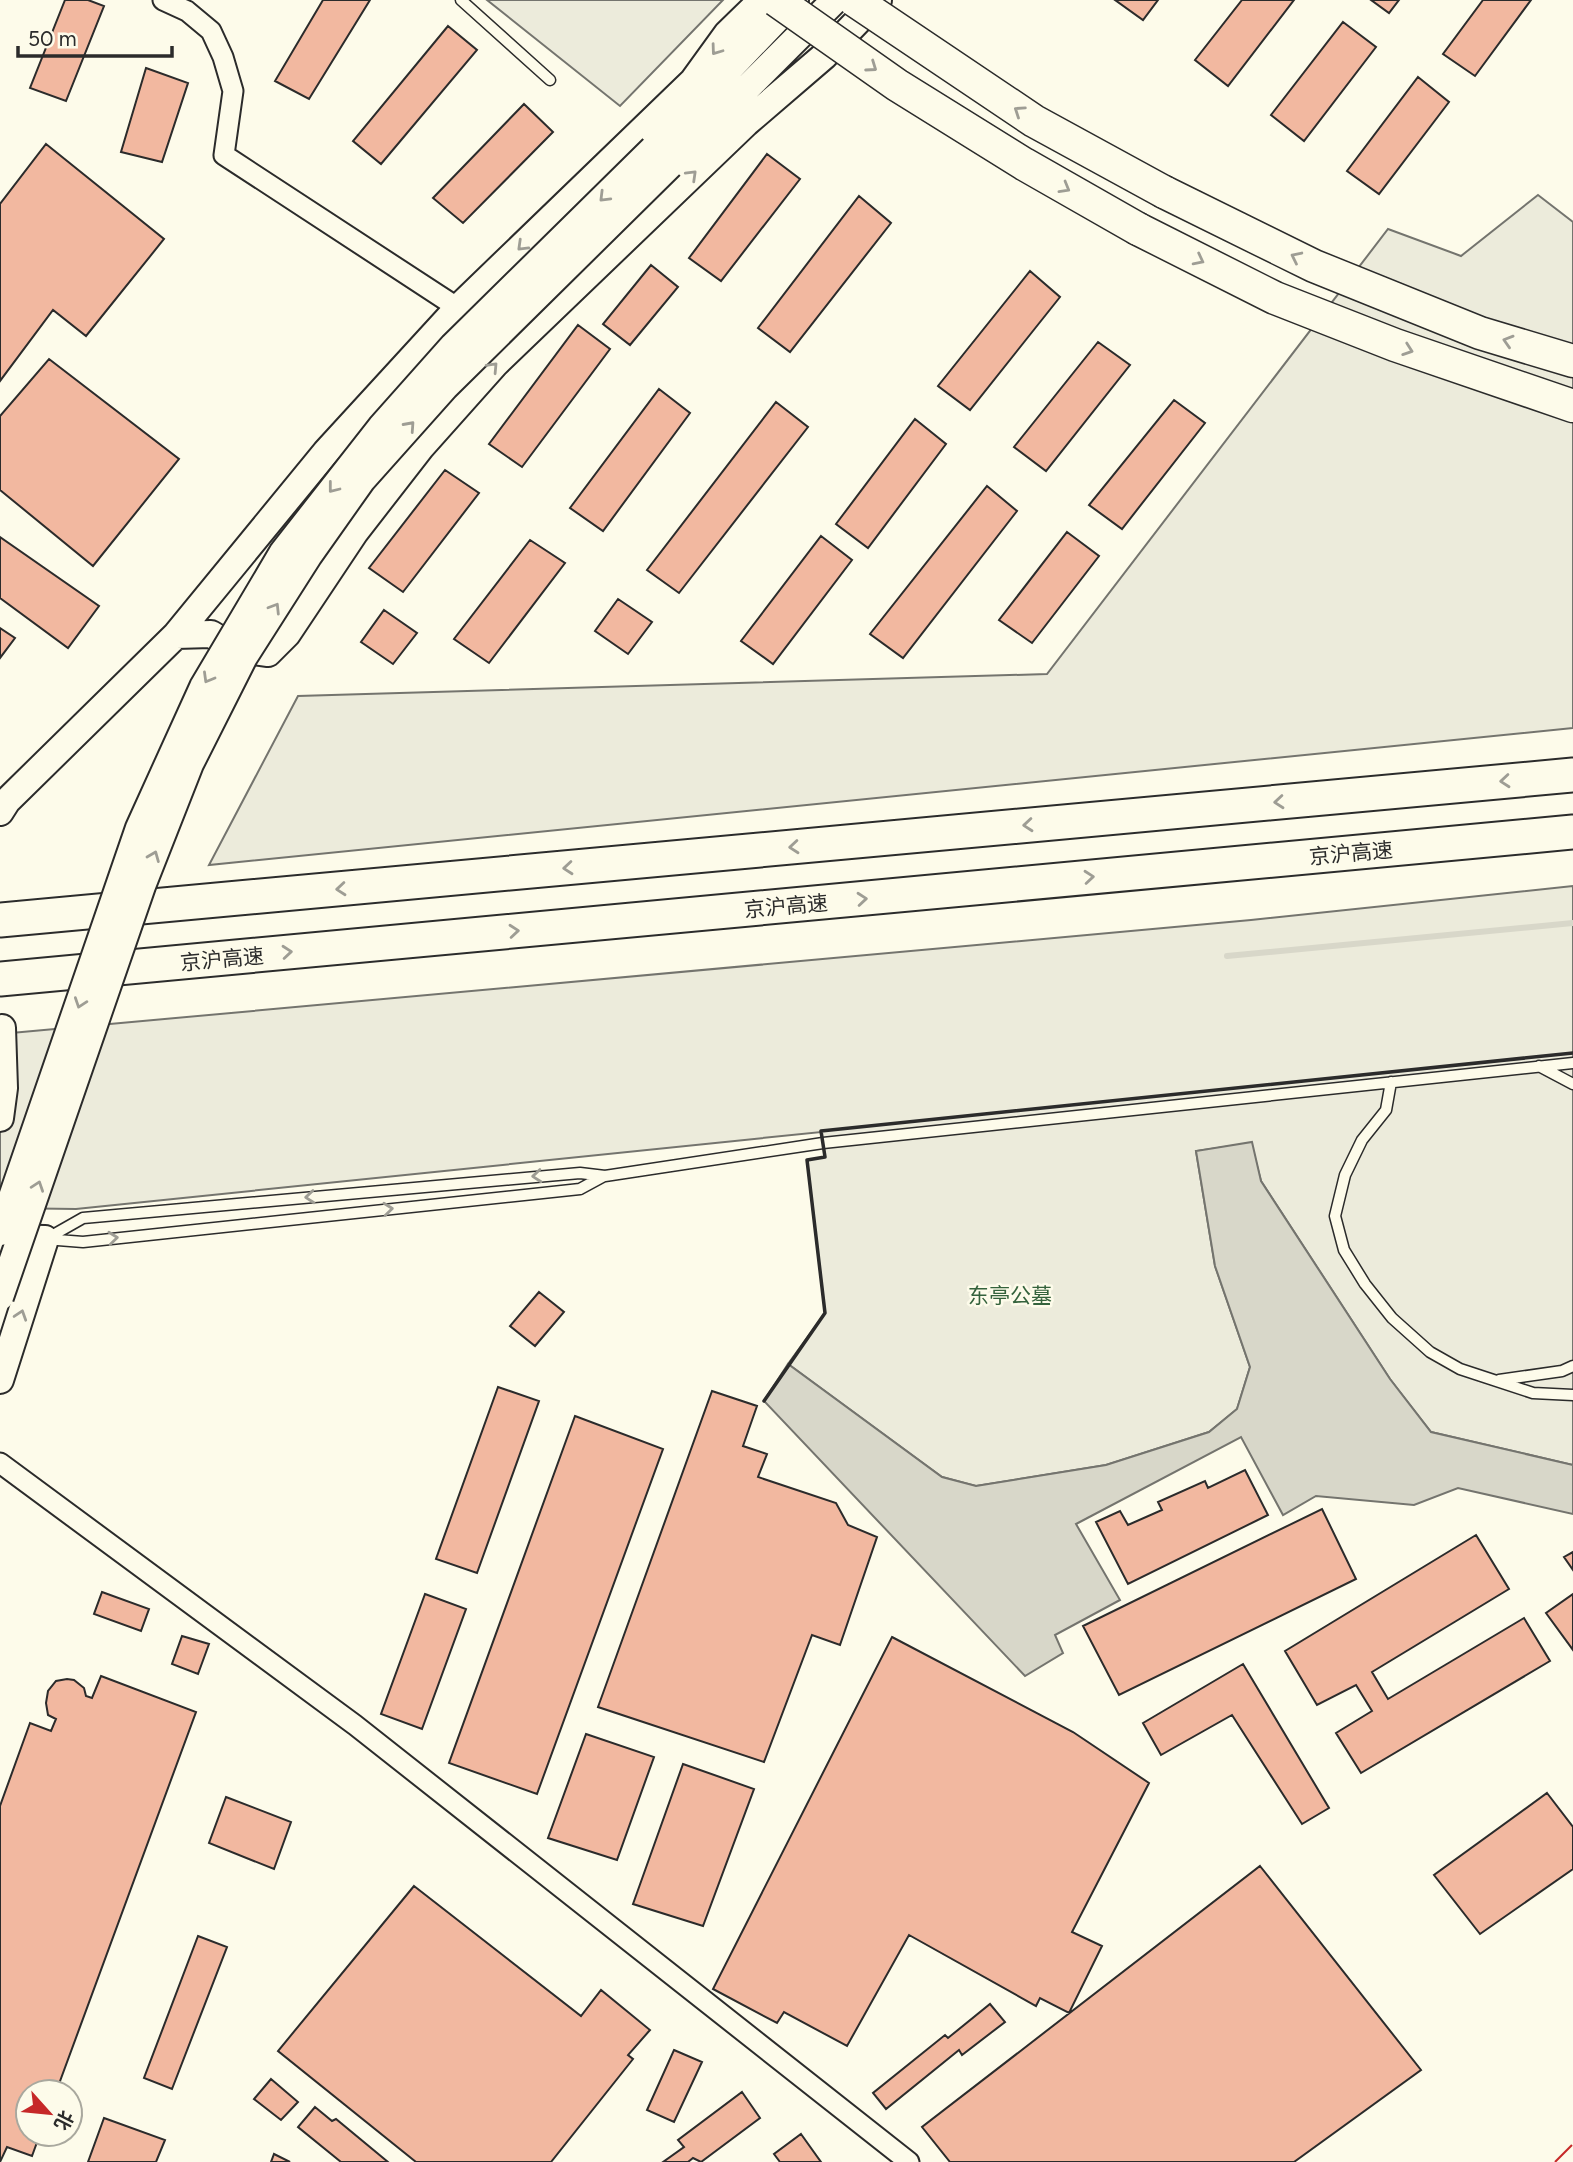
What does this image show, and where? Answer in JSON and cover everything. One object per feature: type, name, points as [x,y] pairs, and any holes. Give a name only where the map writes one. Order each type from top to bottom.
[{"type":"highway","points":[[776,0],[909,92],[1024,164],[1139,229],[1275,298],[1395,345],[1573,406]]},
{"type":"highway","points":[[854,0],[1034,121],[1164,192],[1314,266],[1480,332],[1573,361]]},
{"type":"highway","points":[[0,920],[1573,775]]},
{"type":"highway","name":"京沪高速","points":[[0,979],[1573,832]]},
{"type":"main road","points":[[0,812],[7,801],[176,635],[326,452],[458,308],[693,81],[727,34],[762,0]]},
{"type":"main road","points":[[0,1297],[142,886],[190,764],[244,657],[309,555],[362,480],[445,387],[662,157],[795,0]]},
{"type":"main road","points":[[0,1232],[139,828],[203,687],[283,552],[381,427],[453,346],[835,0]]},
{"type":"main road","points":[[176,635],[211,634],[236,649],[268,653],[286,634],[355,532],[412,458],[495,364],[746,123],[824,56],[878,0]]},
{"type":"main road","points":[[0,1118],[4,1088],[2,1028]]},
{"type":"main road","points":[[0,1238],[45,1239],[0,1380]]},
{"type":"street","points":[[163,0],[187,11],[211,31],[223,57],[233,91],[225,155],[458,308]]},
{"type":"street","points":[[0,1463],[355,1725],[909,2162]]},
{"type":"lane","points":[[461,0],[550,80]]},
{"type":"lane","points":[[45,1239],[83,1218],[580,1172],[605,1176],[823,1143],[1573,1063]]},
{"type":"lane","points":[[1539,1066],[1573,1084]]},
{"type":"lane","points":[[1391,1082],[1386,1110],[1362,1140],[1345,1175],[1335,1216],[1344,1250],[1365,1284],[1392,1318],[1430,1352],[1460,1369],[1534,1393],[1573,1395]]},
{"type":"lane","points":[[45,1239],[83,1242],[580,1189],[605,1176]]},
{"type":"lane","points":[[1495,1381],[1562,1371],[1573,1366]]},
{"type":"green space","points":[[487,0],[723,0],[620,106]]},
{"type":"green space","points":[[1538,195],[1573,222],[1573,728],[209,865],[298,696],[1047,674],[1388,229],[1461,256]]},
{"type":"green space","name":"东亭公墓","points":[[1573,886],[1573,1465],[1431,1432],[1390,1379],[1261,1181],[1251,1143],[1196,1151],[1215,1266],[1250,1367],[1237,1409],[1209,1432],[1106,1465],[976,1486],[942,1477],[788,1364],[825,1313],[807,1160],[825,1157],[821,1132],[76,1209],[0,1208],[0,1034],[1251,920]]},
{"type":"shaded area","points":[[1252,1142],[1261,1181],[1390,1379],[1431,1432],[1573,1465],[1573,1514],[1458,1488],[1414,1505],[1316,1496],[1283,1515],[1241,1437],[1076,1524],[1120,1600],[1055,1635],[1063,1653],[1025,1676],[764,1401],[788,1364],[942,1477],[976,1486],[1106,1465],[1209,1432],[1237,1409],[1250,1367],[1215,1266],[1196,1151]]},
{"type":"building","points":[[65,0],[88,0],[104,6],[66,101],[30,88]]},
{"type":"building","points":[[323,0],[370,0],[309,99],[275,81]]},
{"type":"building","points":[[1115,0],[1158,0],[1143,20]]},
{"type":"building","points":[[1242,0],[1294,0],[1228,86],[1195,60]]},
{"type":"building","points":[[1371,0],[1399,0],[1389,13]]},
{"type":"building","points":[[1483,0],[1531,0],[1475,76],[1443,54]]},
{"type":"building","points":[[1343,22],[1376,47],[1304,141],[1271,115]]},
{"type":"building","points":[[448,26],[477,50],[381,164],[353,141]]},
{"type":"building","points":[[146,68],[188,83],[162,162],[121,152]]},
{"type":"building","points":[[1418,77],[1449,102],[1379,194],[1347,171]]},
{"type":"building","points":[[524,104],[553,132],[463,223],[433,198]]},
{"type":"building","points":[[46,144],[164,239],[86,336],[53,310],[0,381],[0,204]]},
{"type":"building","points":[[767,154],[800,179],[721,281],[689,258]]},
{"type":"building","points":[[859,196],[891,223],[790,352],[758,328]]},
{"type":"building","points":[[651,265],[678,287],[630,345],[603,324]]},
{"type":"building","points":[[1030,271],[1060,297],[970,410],[938,386]]},
{"type":"building","points":[[578,325],[610,349],[522,467],[489,444]]},
{"type":"building","points":[[1098,342],[1130,365],[1046,471],[1014,447]]},
{"type":"building","points":[[49,359],[179,459],[93,566],[0,490],[0,416]]},
{"type":"building","points":[[659,389],[690,413],[603,531],[570,508]]},
{"type":"building","points":[[1174,400],[1205,423],[1122,529],[1089,505]]},
{"type":"building","points":[[776,402],[808,427],[679,593],[647,570]]},
{"type":"building","points":[[915,419],[946,444],[868,548],[836,524]]},
{"type":"building","points":[[445,470],[479,493],[403,592],[369,568]]},
{"type":"building","points":[[987,486],[1017,511],[903,658],[870,634]]},
{"type":"building","points":[[1067,532],[1099,556],[1032,643],[999,620]]},
{"type":"building","points":[[821,536],[852,560],[773,664],[741,641]]},
{"type":"building","points":[[0,537],[99,606],[68,648],[0,598]]},
{"type":"building","points":[[530,540],[565,563],[489,663],[454,639]]},
{"type":"building","points":[[618,599],[652,622],[628,654],[595,631]]},
{"type":"building","points":[[384,610],[417,633],[393,664],[361,642]]},
{"type":"building","points":[[0,628],[15,638],[0,658]]},
{"type":"building","points":[[539,1292],[564,1312],[535,1346],[510,1326]]},
{"type":"building","points":[[498,1387],[539,1401],[477,1573],[436,1559]]},
{"type":"building","points":[[712,1391],[757,1406],[743,1446],[767,1454],[758,1477],[836,1503],[848,1525],[877,1537],[840,1645],[812,1635],[764,1762],[598,1707]]},
{"type":"building","points":[[575,1416],[663,1449],[537,1794],[449,1763]]},
{"type":"building","points":[[1245,1470],[1268,1515],[1128,1584],[1096,1522],[1120,1511],[1128,1525],[1162,1510],[1158,1502],[1205,1481],[1208,1488]]},
{"type":"building","points":[[1322,1509],[1356,1579],[1119,1695],[1083,1626]]},
{"type":"building","points":[[1476,1535],[1509,1589],[1372,1672],[1388,1699],[1524,1618],[1550,1661],[1361,1773],[1336,1733],[1372,1711],[1356,1685],[1317,1705],[1285,1651]]},
{"type":"building","points":[[1573,1552],[1573,1570],[1564,1557]]},
{"type":"building","points":[[102,1592],[149,1609],[141,1631],[94,1614]]},
{"type":"building","points":[[425,1594],[466,1609],[422,1729],[381,1714]]},
{"type":"building","points":[[1573,1594],[1573,1650],[1546,1613]]},
{"type":"building","points":[[182,1636],[209,1644],[198,1674],[172,1664]]},
{"type":"building","points":[[892,1637],[1073,1732],[1149,1783],[1072,1932],[1102,1946],[1069,2013],[1040,1998],[1036,2006],[909,1935],[847,2046],[784,2012],[777,2023],[713,1989]]},
{"type":"building","points":[[1243,1664],[1329,1808],[1302,1824],[1232,1715],[1161,1755],[1143,1723]]},
{"type":"building","points":[[101,1676],[196,1712],[61,2078],[14,2078],[14,2148],[35,2148],[32,2156],[7,2147],[0,2162],[0,1806],[30,1723],[51,1731],[56,1719],[48,1715],[46,1703],[48,1691],[56,1681],[74,1680],[84,1688],[86,1696],[92,1698]]},
{"type":"building","points":[[586,1734],[654,1757],[617,1860],[548,1838]]},
{"type":"building","points":[[683,1764],[754,1789],[703,1926],[633,1904]]},
{"type":"building","points":[[1547,1793],[1573,1827],[1573,1869],[1480,1934],[1434,1875]]},
{"type":"building","points":[[226,1797],[291,1822],[274,1869],[209,1843]]},
{"type":"building","points":[[1260,1866],[1421,2070],[1294,2162],[950,2162],[922,2127]]},
{"type":"building","points":[[414,1886],[581,2016],[601,1990],[650,2030],[628,2055],[633,2059],[551,2162],[416,2162],[278,2051]]},
{"type":"building","points":[[198,1936],[227,1947],[172,2089],[144,2078]]},
{"type":"building","points":[[990,2004],[1005,2022],[962,2055],[959,2050],[886,2109],[873,2093],[945,2035],[948,2038]]},
{"type":"building","points":[[674,2050],[702,2062],[674,2122],[647,2110]]},
{"type":"building","points":[[271,2079],[298,2102],[281,2120],[254,2099]]},
{"type":"building","points":[[742,2092],[760,2118],[701,2162],[693,2158],[688,2162],[663,2162],[684,2147],[678,2140]]},
{"type":"building","points":[[315,2107],[332,2121],[336,2119],[388,2162],[341,2162],[298,2127]]},
{"type":"building","points":[[104,2118],[165,2140],[156,2162],[88,2162]]},
{"type":"building","points":[[801,2134],[821,2162],[780,2162],[774,2154]]},
{"type":"building","points":[[274,2154],[290,2162],[271,2162]]},
{"type":"waterway","points":[[1227,956],[1573,923]]},
{"type":"wall","points":[[764,1401],[825,1313],[807,1160],[825,1157],[821,1131],[1573,1053]]},
{"type":"power","points":[[1555,2162],[1573,2144]]}]
